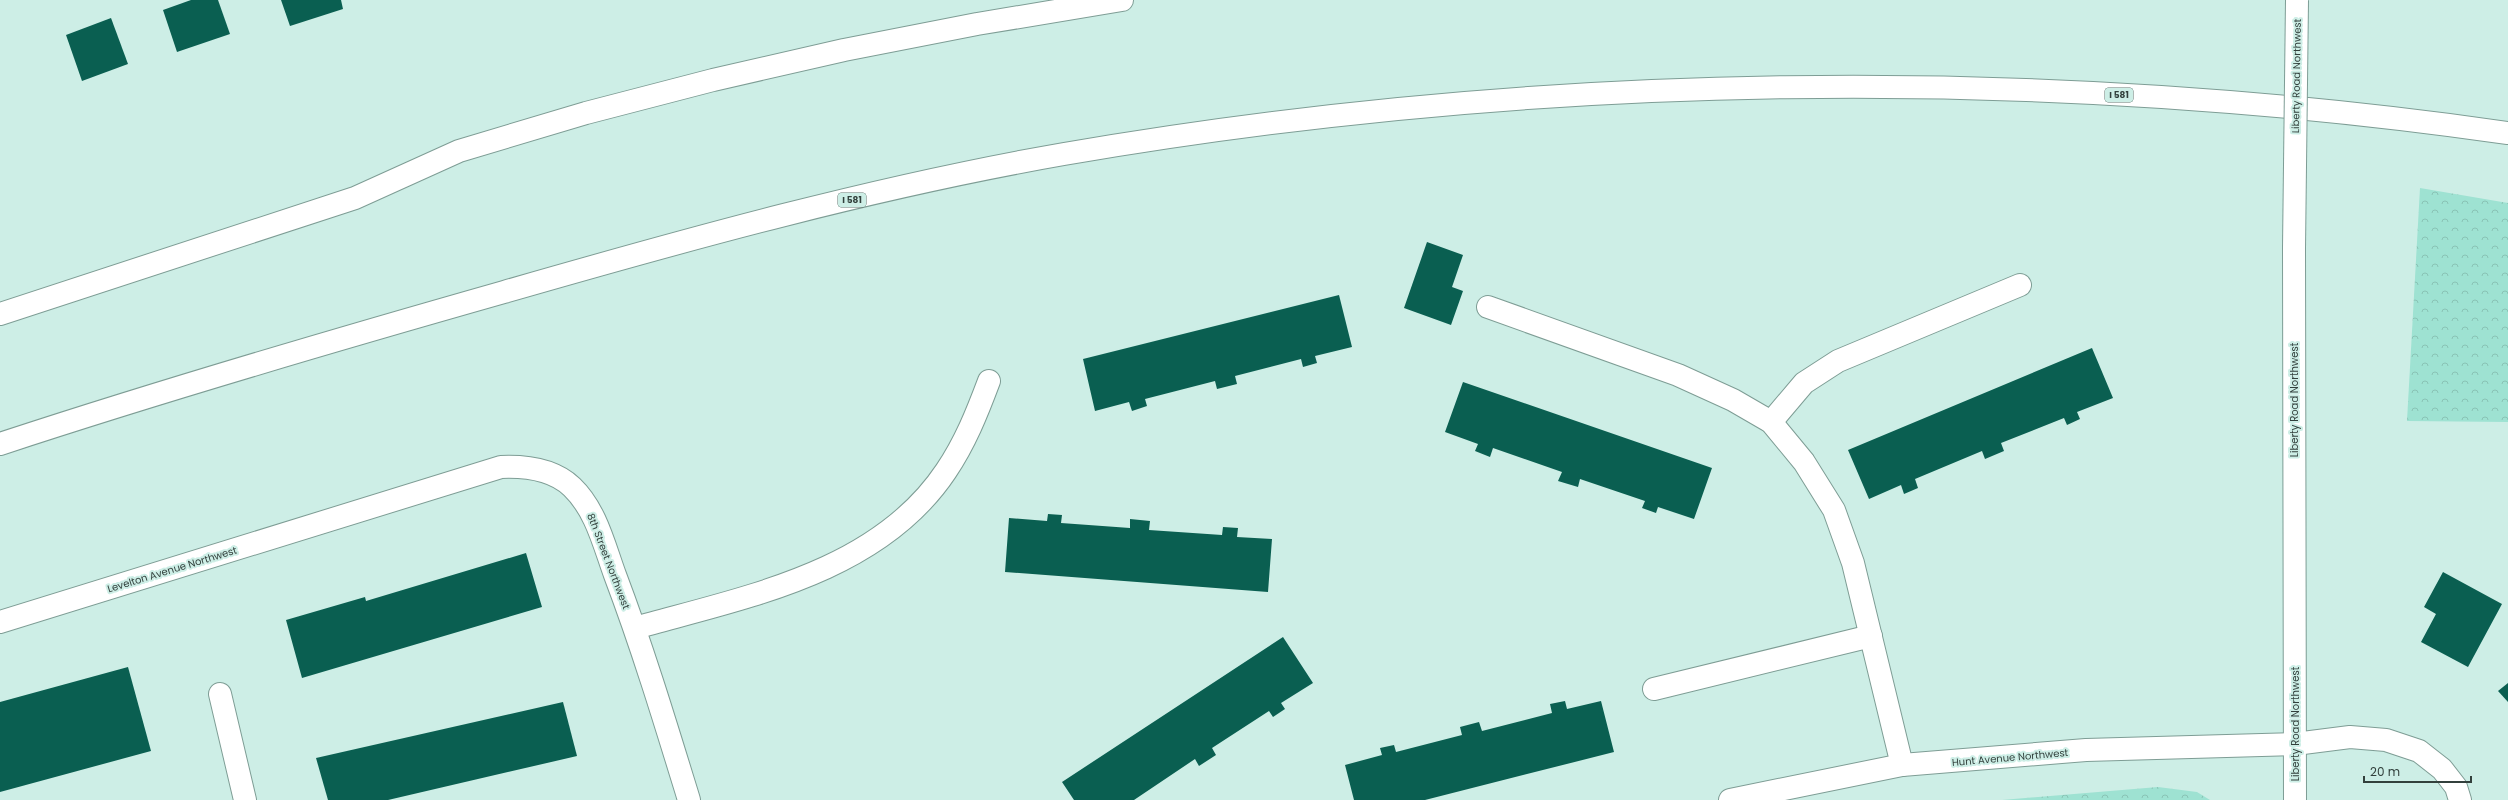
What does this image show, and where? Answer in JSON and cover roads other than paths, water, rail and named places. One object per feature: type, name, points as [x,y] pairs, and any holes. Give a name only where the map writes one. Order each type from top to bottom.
[{"type":"main road","points":[[0,314],[355,198],[458,151],[586,113],[713,80],[844,50],[977,24],[1122,0]]},
{"type":"main road","name":"Liberty Road Northwest","points":[[2295,800],[2294,248],[2297,0]]},
{"type":"main road","name":"I 581","points":[[0,444],[170,388],[665,246],[930,182],[1058,155],[1193,134],[1400,109],[1597,94],[1729,88],[1997,90],[2137,96],[2405,118],[2508,133]]},
{"type":"main road","points":[[1771,422],[1804,383],[1838,361],[2020,285]]},
{"type":"main road","points":[[1488,307],[1678,375],[1732,400],[1771,422],[1804,462],[1834,510],[1853,563],[1902,765]]},
{"type":"main road","points":[[635,628],[768,591],[845,558],[883,537],[920,503],[946,472],[971,428],[989,381]]},
{"type":"main road","name":"8th Street Northwest","points":[[343,516],[501,467],[522,466],[548,472],[571,486],[592,511],[635,628],[689,800]]},
{"type":"main road","name":"Levelton Avenue Northwest","points":[[0,622],[343,516]]},
{"type":"main road","points":[[1654,689],[1871,636]]},
{"type":"main road","points":[[220,694],[245,800]]},
{"type":"main road","name":"Hunt Avenue Northwest","points":[[1730,800],[1902,765],[2086,750],[2295,744],[2350,737],[2386,740],[2418,751],[2442,769],[2456,787],[2460,800]]}]
